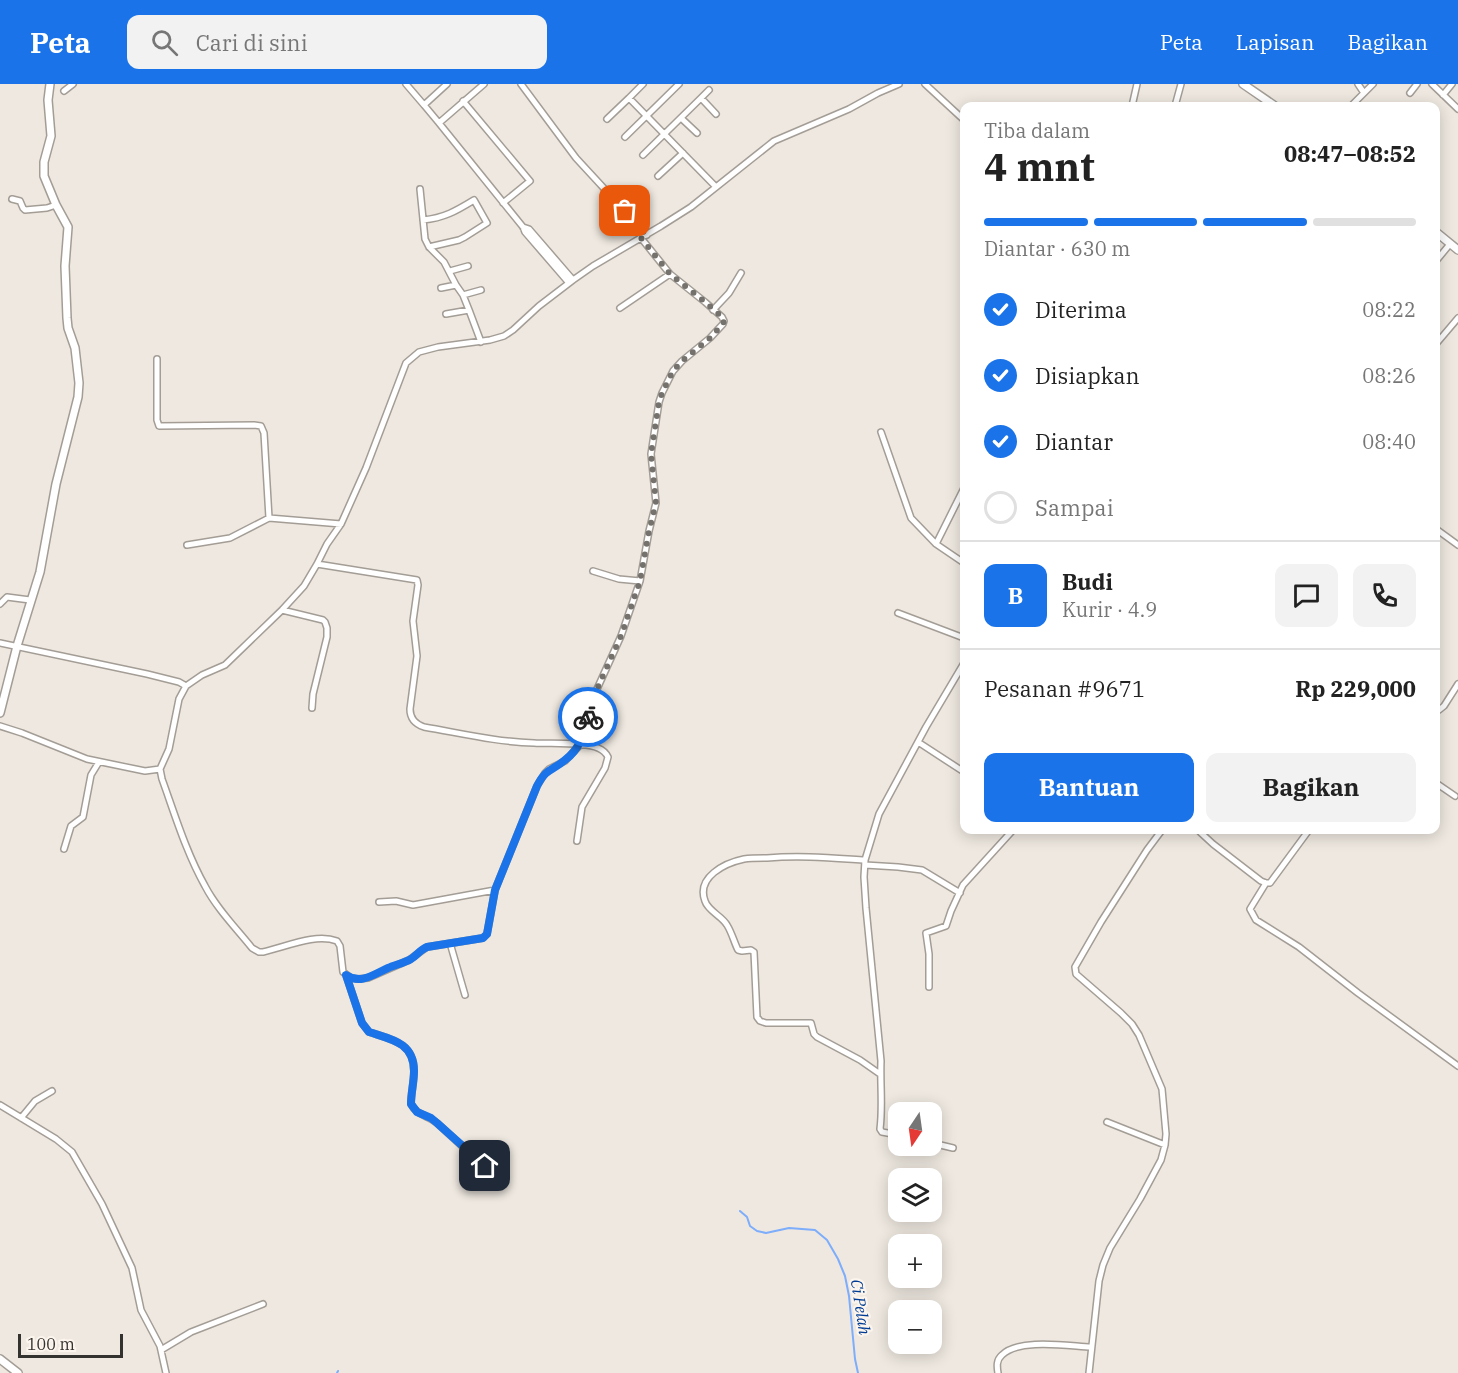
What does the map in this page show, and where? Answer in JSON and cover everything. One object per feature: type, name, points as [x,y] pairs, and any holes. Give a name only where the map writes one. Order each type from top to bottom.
[{"type":"street","points":[[0,713],[16,646],[40,572],[56,484],[78,397],[79,383],[75,348],[67,318],[65,266],[68,226],[56,205],[43,171],[51,136],[48,100],[50,84]]},
{"type":"street","points":[[64,91],[73,84]]},
{"type":"street","points":[[406,84],[523,227],[529,229],[571,281]]},
{"type":"street","points":[[424,105],[447,84]]},
{"type":"street","points":[[439,123],[483,84]]},
{"type":"street","points":[[346,975],[357,979],[368,978],[409,960],[427,947],[483,938],[487,934],[495,890],[541,779],[549,769],[564,761],[580,745],[597,689],[621,636],[640,581],[656,503],[651,454],[659,402],[666,383],[682,361],[710,338],[724,321],[670,274],[644,236],[576,158],[521,84]]},
{"type":"street","points":[[607,119],[643,84]]},
{"type":"street","points":[[625,137],[679,84]]},
{"type":"street","points":[[500,1181],[431,1118],[413,1109],[411,1104],[414,1074],[412,1058],[399,1042],[369,1032],[365,1028],[343,972],[340,946],[337,941],[321,938],[263,952],[252,948],[205,887],[187,850],[160,769],[169,749],[179,699],[186,686],[202,675],[225,665],[301,591],[341,524],[366,468],[406,363],[419,352],[438,347],[497,339],[513,330],[571,281],[678,216],[774,141],[849,109],[899,84]]},
{"type":"street","points":[[925,84],[960,116]]},
{"type":"street","points":[[1133,102],[1137,84]]},
{"type":"street","points":[[1175,102],[1181,84]]},
{"type":"street","points":[[1243,84],[1269,102]]},
{"type":"street","points":[[1359,84],[1364,93]]},
{"type":"street","points":[[1355,102],[1373,84]]},
{"type":"street","points":[[1410,93],[1417,84]]},
{"type":"street","points":[[1432,84],[1458,109]]},
{"type":"street","points":[[1443,95],[1452,84]]},
{"type":"street","points":[[643,155],[709,90]]},
{"type":"street","points":[[629,98],[716,187]]},
{"type":"street","points":[[701,98],[716,114]]},
{"type":"street","points":[[463,101],[530,181],[503,203]]},
{"type":"street","points":[[681,118],[697,133]]},
{"type":"street","points":[[658,176],[683,153]]},
{"type":"street","points":[[420,189],[424,239],[450,271],[463,295],[481,342]]},
{"type":"street","points":[[12,199],[20,201],[25,210],[56,205]]},
{"type":"street","points":[[423,220],[440,218],[474,200],[487,223],[459,240],[429,247]]},
{"type":"street","points":[[1440,235],[1458,250]]},
{"type":"street","points":[[1440,256],[1450,244]]},
{"type":"street","points":[[450,271],[468,266]]},
{"type":"street","points":[[713,310],[729,293],[741,273]]},
{"type":"street","points":[[620,308],[670,274]]},
{"type":"street","points":[[441,288],[456,285]]},
{"type":"street","points":[[463,295],[481,290]]},
{"type":"street","points":[[446,314],[469,310]]},
{"type":"street","points":[[1440,339],[1458,318]]},
{"type":"street","points":[[157,359],[157,420],[159,426],[261,426],[264,433],[269,518]]},
{"type":"street","points":[[880,432],[911,518],[936,544],[960,560]]},
{"type":"street","points":[[936,544],[960,497]]},
{"type":"street","points":[[186,545],[230,538],[269,518],[341,524]]},
{"type":"street","points":[[1440,533],[1458,545]]},
{"type":"street","points":[[317,564],[417,580],[412,621],[417,656],[410,715],[418,725],[516,741],[580,745],[599,748],[606,753],[608,757],[605,768],[582,807],[577,841]]},
{"type":"street","points":[[593,571],[618,579],[640,581]]},
{"type":"street","points":[[0,604],[7,597],[30,600]]},
{"type":"street","points":[[282,610],[323,620],[327,628],[312,708]]},
{"type":"street","points":[[898,614],[960,637]]},
{"type":"street","points":[[0,643],[147,674],[186,686]]},
{"type":"street","points":[[888,1133],[879,1129],[882,1108],[881,1061],[866,908],[865,862],[879,814],[960,670]]},
{"type":"street","points":[[1440,709],[1458,684]]},
{"type":"street","points":[[0,726],[80,757],[145,771],[160,769]]},
{"type":"street","points":[[918,742],[960,769]]},
{"type":"street","points":[[64,849],[71,826],[83,817],[91,776],[99,762]]},
{"type":"street","points":[[1440,786],[1455,796]]},
{"type":"street","points":[[929,987],[926,933],[946,926],[963,885],[1009,834]]},
{"type":"street","points":[[1089,1373],[1099,1281],[1104,1265],[1110,1248],[1161,1160],[1166,1145],[1162,1089],[1139,1035],[1121,1013],[1075,972],[1076,965],[1101,922],[1159,834]]},
{"type":"street","points":[[1204,834],[1234,861],[1266,884]]},
{"type":"street","points":[[1306,834],[1270,883],[1266,884],[1250,909],[1256,920],[1299,947],[1458,1066]]},
{"type":"street","points":[[880,1074],[817,1037],[811,1023],[766,1023],[758,1020],[754,952],[738,950],[726,923],[706,904],[705,883],[710,876],[726,866],[744,859],[800,857],[865,862],[922,870],[960,892]]},
{"type":"street","points":[[379,902],[396,901],[413,905],[495,890]]},
{"type":"street","points":[[450,943],[465,995]]},
{"type":"street","points":[[21,1118],[34,1101],[52,1091]]},
{"type":"street","points":[[0,1105],[69,1149],[81,1168],[102,1204],[132,1268],[141,1310],[161,1350],[166,1373]]},
{"type":"street","points":[[1107,1122],[1166,1145]]},
{"type":"street","points":[[942,1145],[953,1148]]},
{"type":"street","points":[[161,1350],[191,1332],[264,1304]]},
{"type":"street","points":[[998,1373],[997,1365],[1002,1354],[1013,1349],[1032,1344],[1091,1347]]},
{"type":"street","points":[[0,1359],[18,1373]]},
{"type":"waterway","name":"Ci Pelah","points":[[740,1211],[747,1217],[750,1226],[757,1231],[766,1233],[789,1228],[815,1230],[827,1240],[845,1276],[858,1373]]},
{"type":"way so far","points":[[588,717],[597,689],[621,636],[640,581],[656,503],[651,454],[662,393],[673,371],[710,338],[724,321],[705,302],[670,274],[641,238],[646,235],[625,211]]},
{"type":"route","points":[[485,1166],[431,1118],[413,1109],[411,1104],[414,1074],[412,1058],[399,1042],[369,1032],[365,1028],[346,975],[357,979],[368,978],[409,960],[427,947],[483,938],[487,934],[495,890],[537,786],[549,769],[564,761],[580,745],[588,717]]}]
